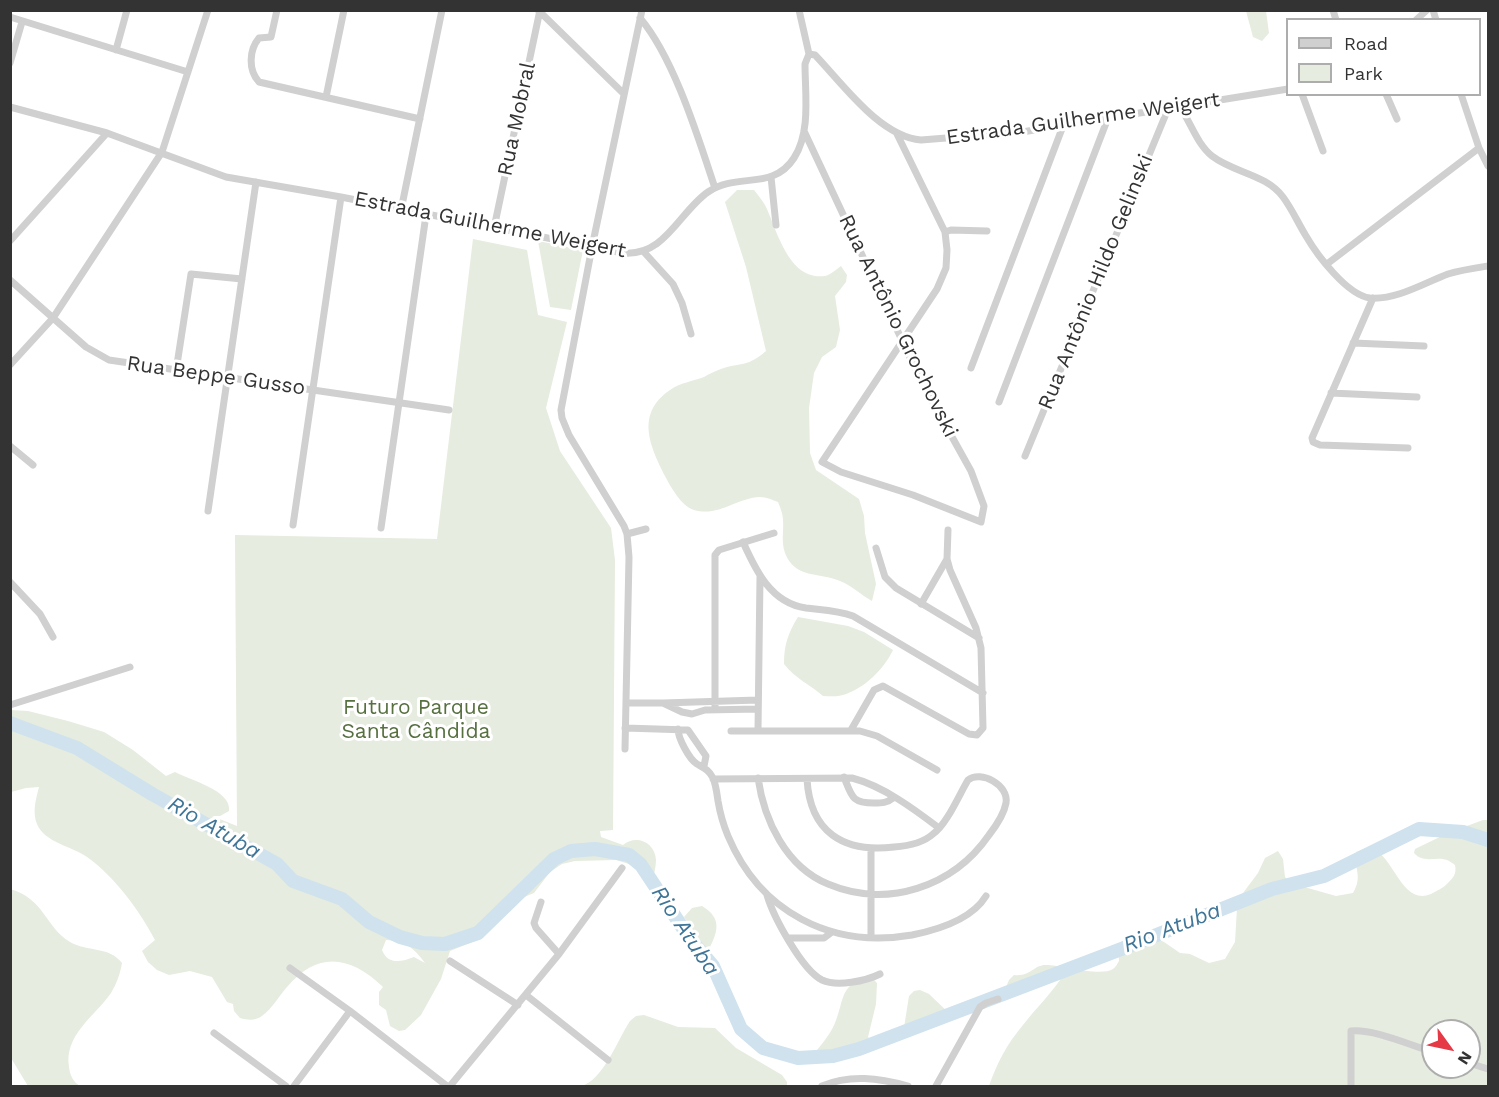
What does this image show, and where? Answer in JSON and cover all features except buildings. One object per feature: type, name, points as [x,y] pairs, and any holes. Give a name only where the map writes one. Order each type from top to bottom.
[{"type":"street","points":[[116,50],[127,10]]},
{"type":"street","points":[[10,365],[53,318],[162,152],[208,10]]},
{"type":"street","points":[[277,10],[271,37],[259,38],[254,44],[251,61],[253,73],[259,82],[420,118]]},
{"type":"street","points":[[326,97],[344,10]]},
{"type":"street","points":[[401,210],[442,10]]},
{"type":"street","points":[[799,10],[810,54]]},
{"type":"street","points":[[540,11],[624,94]]},
{"type":"street","name":"Rua Mobral","points":[[494,228],[540,11]]},
{"type":"street","points":[[625,750],[629,557],[627,534],[616,510],[569,435],[562,418],[562,401],[641,14]]},
{"type":"street","points":[[641,14],[675,80],[715,188]]},
{"type":"street","points":[[10,17],[188,72]]},
{"type":"street","points":[[10,63],[22,22]]},
{"type":"street","name":"Estrada Guilherme Weigert","points":[[13,108],[107,133],[212,172],[628,253],[644,251],[652,247],[668,234],[699,200],[715,188],[771,177],[783,171],[794,159],[804,131],[805,64],[810,54],[815,55],[876,118],[897,134],[912,139],[1007,134],[1286,89]]},
{"type":"street","points":[[1303,96],[1323,151]]},
{"type":"street","points":[[1387,96],[1397,119]]},
{"type":"street","points":[[1462,96],[1479,148],[1488,166]]},
{"type":"street","points":[[1180,107],[1202,145],[1213,157],[1267,183],[1278,191],[1313,248],[1358,294],[1373,298],[1409,290],[1461,271],[1488,266]]},
{"type":"street","points":[[10,115],[13,108]]},
{"type":"street","name":"Rua Antônio Hildo Gelinski","points":[[1025,456],[1168,109]]},
{"type":"street","points":[[999,402],[1108,118]]},
{"type":"street","points":[[971,368],[1063,126]]},
{"type":"street","name":"Rua Antônio Grochovski","points":[[804,131],[922,383],[978,486],[984,506],[981,522],[913,495],[841,472],[822,462],[902,341]]},
{"type":"street","points":[[10,241],[107,133]]},
{"type":"street","points":[[897,134],[945,232],[947,260],[942,278],[902,341]]},
{"type":"street","points":[[1327,264],[1479,148]]},
{"type":"street","points":[[771,177],[776,225]]},
{"type":"street","points":[[208,511],[256,182]]},
{"type":"street","points":[[292,525],[341,197]]},
{"type":"street","points":[[381,528],[426,215]]},
{"type":"street","points":[[945,232],[951,230],[987,231]]},
{"type":"street","points":[[644,251],[673,285],[691,334]]},
{"type":"street","points":[[176,371],[191,274],[242,279]]},
{"type":"street","name":"Rua Beppe Gusso","points":[[10,280],[101,357],[120,363],[449,410]]},
{"type":"street","points":[[1373,298],[1313,435],[1313,442],[1408,448]]},
{"type":"street","points":[[1353,343],[1424,346]]},
{"type":"street","points":[[1331,393],[1417,397]]},
{"type":"street","points":[[10,446],[33,465]]},
{"type":"street","points":[[627,534],[646,530]]},
{"type":"street","points":[[851,730],[874,690],[883,686],[964,732],[977,735],[982,731],[984,725],[982,657],[979,638],[953,582],[948,559],[948,530]]},
{"type":"street","points":[[715,710],[714,558],[719,550],[774,533]]},
{"type":"street","points":[[743,543],[760,577],[773,592],[806,608],[835,610],[853,616],[983,693]]},
{"type":"street","points":[[876,548],[889,583],[979,638]]},
{"type":"street","points":[[921,604],[948,559]]},
{"type":"street","points":[[758,730],[760,577]]},
{"type":"street","points":[[10,582],[40,614],[53,636]]},
{"type":"street","points":[[10,705],[130,667]]},
{"type":"street","points":[[626,704],[758,700]]},
{"type":"street","points":[[687,713],[685,708],[688,701]]},
{"type":"street","points":[[663,703],[687,713],[758,709]]},
{"type":"street","points":[[625,728],[688,730],[706,756],[704,766]]},
{"type":"street","points":[[678,729],[678,737],[696,763],[704,766],[713,779],[723,822],[733,847],[748,872],[767,895],[792,915],[832,932],[871,938],[901,937],[939,927],[974,910],[986,896]]},
{"type":"street","points":[[731,731],[851,730],[877,736],[937,770]]},
{"type":"street","points":[[759,778],[762,798],[772,828],[798,864],[815,878],[826,883],[849,891],[872,894],[896,894],[919,888],[940,879],[960,866],[981,846],[1001,815],[1006,799],[1003,788],[983,776],[975,776],[970,778],[935,833],[917,842],[890,848],[871,848],[848,844],[835,838],[825,829],[815,817],[809,803],[807,779]]},
{"type":"street","points":[[713,779],[844,777],[864,782],[939,828]]},
{"type":"street","points":[[844,777],[851,795],[859,802],[885,802],[893,798]]},
{"type":"street","points":[[871,848],[871,938]]},
{"type":"street","points":[[290,968],[449,1086],[559,954],[622,868]]},
{"type":"street","points":[[767,895],[775,916],[811,972],[826,981],[866,981],[880,974]]},
{"type":"street","points":[[541,902],[534,923],[559,954]]},
{"type":"street","points":[[788,938],[824,938],[832,932]]},
{"type":"street","points":[[450,961],[518,1005]]},
{"type":"street","points":[[526,995],[608,1060]]},
{"type":"street","points":[[936,1086],[980,1007],[986,1002],[998,999]]},
{"type":"street","points":[[294,1086],[350,1011]]},
{"type":"street","points":[[1350,1086],[1351,1031],[1360,1030],[1421,1048]]},
{"type":"street","points":[[214,1034],[286,1086]]},
{"type":"street","points":[[822,1086],[850,1079],[871,1078],[908,1086]]},
{"type":"green space","points":[[1246,11],[1266,11],[1269,33],[1262,41],[1253,37]]},
{"type":"green space","points":[[737,190],[754,190],[765,205],[786,251],[802,270],[812,275],[825,276],[841,266],[847,275],[846,282],[835,296],[840,330],[836,347],[822,357],[814,373],[809,408],[810,453],[816,470],[859,499],[876,584],[872,601],[844,583],[801,571],[789,561],[784,549],[783,518],[778,502],[760,497],[711,511],[689,508],[670,485],[659,465],[651,442],[649,420],[652,409],[670,390],[719,370],[749,362],[766,351],[746,267],[725,202]]},
{"type":"green space","name":"Futuro Parque Santa Cândida","points":[[473,239],[527,250],[538,315],[567,322],[546,408],[560,451],[611,528],[615,560],[613,830],[600,831],[601,837],[623,845],[634,840],[649,844],[656,860],[653,880],[629,864],[616,860],[575,861],[562,864],[550,872],[534,893],[519,899],[475,941],[450,951],[441,979],[421,1015],[405,1030],[399,1031],[390,1026],[386,1010],[379,1005],[379,992],[383,987],[358,968],[346,963],[334,962],[310,967],[298,975],[269,1010],[259,1018],[251,1020],[240,1018],[234,1011],[233,1004],[227,1002],[212,977],[190,971],[169,975],[157,970],[148,962],[142,951],[155,940],[142,917],[125,895],[97,865],[81,853],[46,836],[37,824],[35,806],[39,787],[11,792],[10,710],[28,711],[104,732],[133,750],[166,776],[175,772],[217,792],[224,797],[229,811],[220,816],[212,816],[237,826],[235,535],[437,539]],"holes":[[[386,940],[409,946],[425,963],[414,957],[400,961],[391,960],[382,950]]]},
{"type":"green space","points":[[538,241],[583,250],[571,310],[550,307]]},
{"type":"green space","points":[[798,617],[848,626],[864,632],[893,650],[879,671],[866,683],[841,696],[823,696],[798,678],[784,664],[787,639]]},
{"type":"green space","points":[[1488,820],[1488,1086],[989,1086],[1012,1039],[1064,974],[1062,969],[1056,969],[1004,992],[1014,975],[1028,973],[1046,965],[1107,971],[1114,968],[1119,961],[1118,948],[1121,942],[1131,935],[1144,932],[1151,933],[1180,953],[1190,954],[1209,963],[1225,959],[1235,942],[1237,908],[1243,893],[1258,873],[1265,858],[1278,851],[1283,859],[1285,877],[1290,883],[1336,896],[1353,893],[1358,877],[1356,852],[1371,848],[1387,861],[1405,887],[1421,896],[1431,894],[1451,880],[1455,873],[1455,865],[1448,860],[1422,858],[1414,853],[1415,849],[1448,833]]},
{"type":"green space","points":[[10,889],[31,899],[55,929],[70,942],[111,954],[122,963],[111,993],[82,1027],[71,1045],[69,1070],[80,1086],[28,1086],[11,1058]]},
{"type":"green space","points":[[702,906],[709,911],[716,922],[716,933],[707,953],[684,917],[692,908]]},
{"type":"green space","points":[[870,976],[877,983],[876,1004],[868,1037],[875,1045],[849,1054],[813,1055],[833,1027],[848,988]]},
{"type":"green space","points":[[920,990],[929,994],[951,1015],[903,1034],[909,996],[914,991]]},
{"type":"green space","points":[[644,1015],[678,1027],[715,1028],[736,1048],[782,1075],[787,1086],[581,1086],[589,1083],[603,1068],[630,1021],[636,1016]]},
{"type":"waterway","name":"Rio Atuba","points":[[10,723],[77,748],[152,794],[277,864],[293,881],[342,899],[369,922],[400,937],[422,943],[445,944],[478,933],[554,859],[571,851],[595,849],[629,855],[641,865],[690,939],[713,966],[741,1029],[763,1048],[798,1058],[833,1056],[859,1049],[1272,889],[1324,876],[1419,829],[1463,832],[1488,840]]}]
